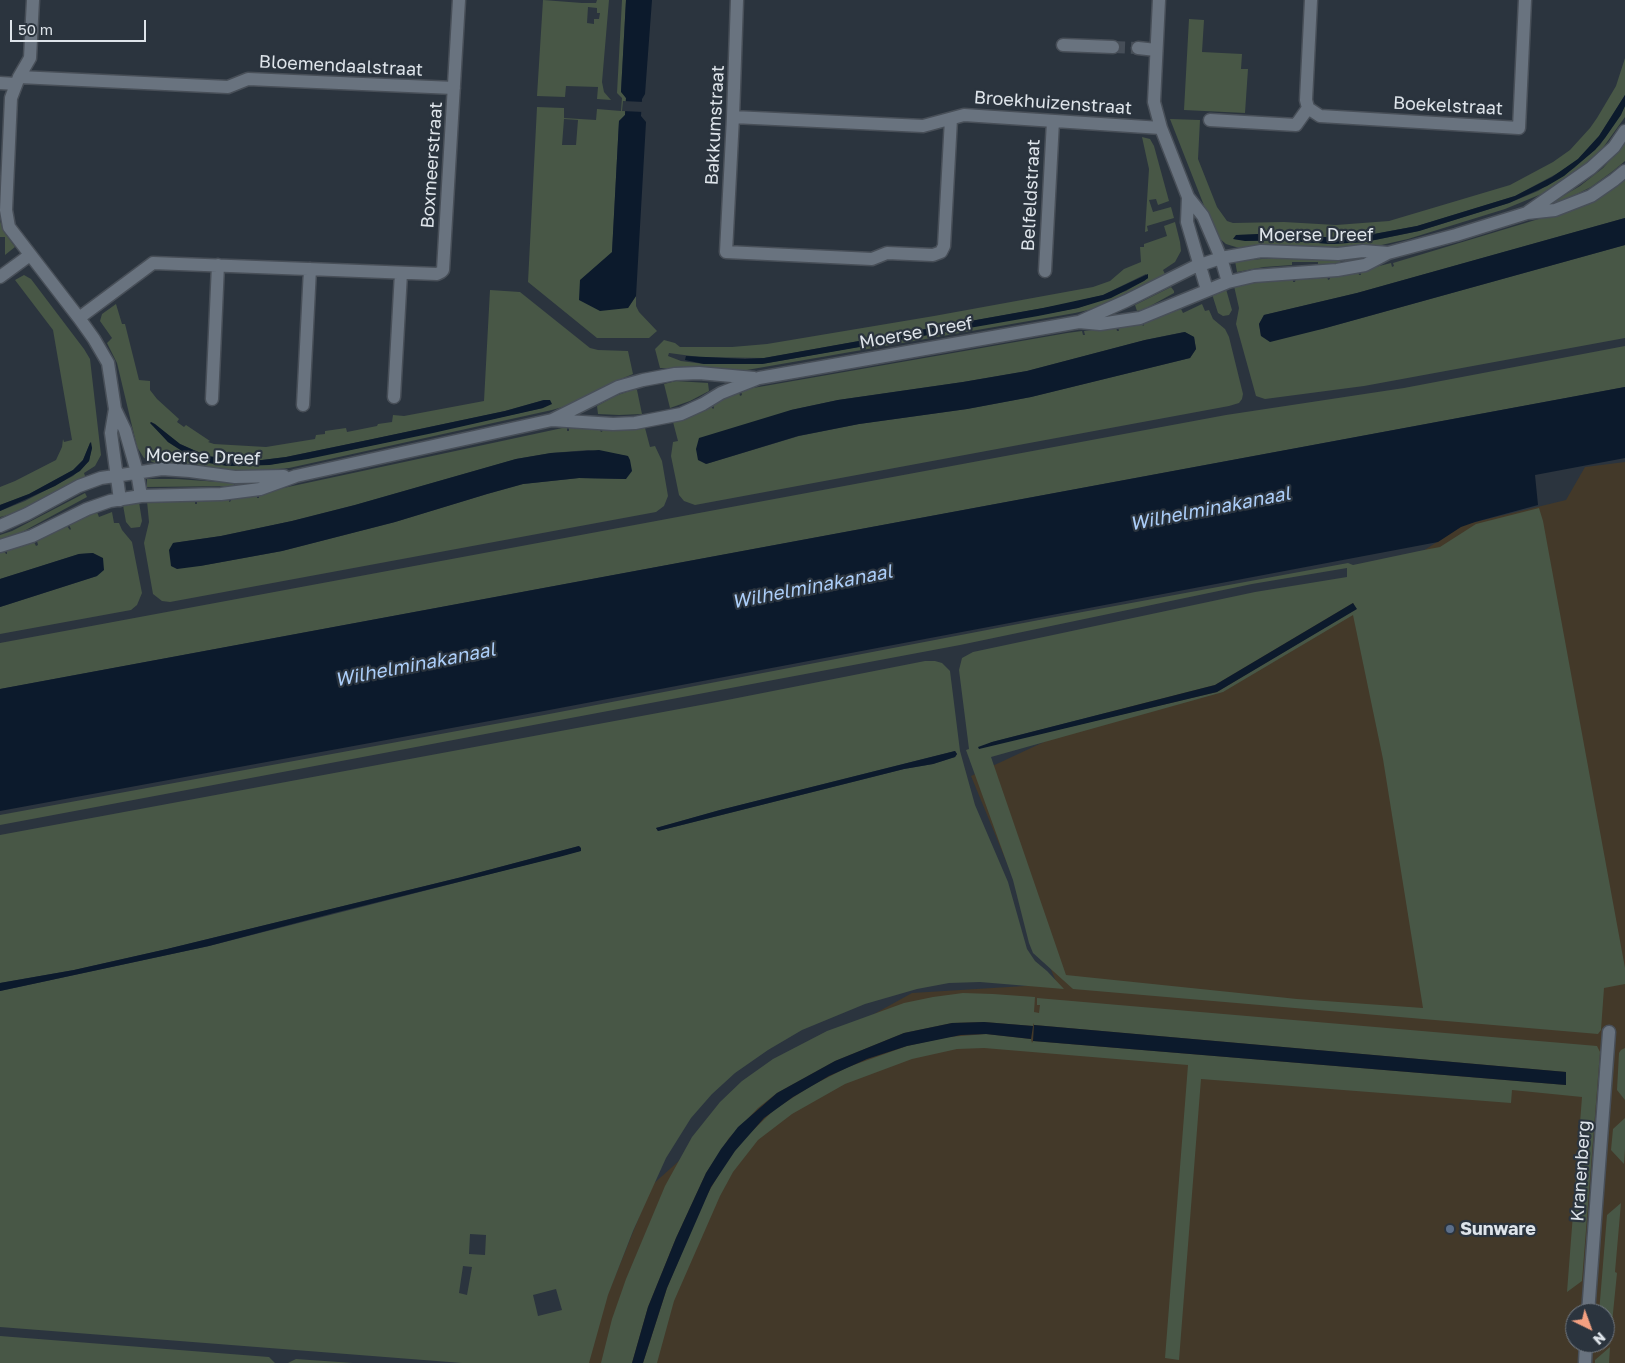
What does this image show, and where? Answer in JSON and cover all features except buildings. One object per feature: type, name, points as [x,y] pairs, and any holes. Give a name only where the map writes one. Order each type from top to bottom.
[{"type":"street","points":[[32,0],[30,58],[11,98],[6,210],[9,228],[94,338],[108,363],[115,409],[125,430],[137,472],[141,496]]},
{"type":"street","name":"Boxmeerstraat","points":[[401,273],[437,274],[443,270],[459,0]]},
{"type":"street","name":"Bakkumstraat","points":[[737,0],[726,252],[872,259],[887,253],[933,255],[941,252],[944,246],[951,119]]},
{"type":"street","points":[[1159,0],[1154,102],[1188,197],[1203,216],[1221,258],[1228,282]]},
{"type":"street","points":[[1210,120],[1296,125],[1308,108],[1306,100],[1311,0]]},
{"type":"street","name":"Boekelstraat","points":[[1308,108],[1320,116],[1519,128],[1525,0]]},
{"type":"street","points":[[1063,45],[1113,48]]},
{"type":"street","points":[[1138,48],[1156,50]]},
{"type":"street","name":"Bloemendaalstraat","points":[[0,83],[18,81],[228,87],[248,79],[454,88]]},
{"type":"street","name":"Broekhuizenstraat","points":[[733,117],[923,126],[964,115],[1162,128]]},
{"type":"street","name":"Belfeldstraat","points":[[1045,272],[1052,121]]},
{"type":"street","name":"Moerse Dreef","points":[[1527,213],[1591,168],[1614,147],[1625,131]]},
{"type":"street","name":"Moerse Dreef","points":[[1079,322],[1100,324],[1140,318],[1228,282],[1254,276],[1337,270],[1364,265],[1388,254],[1456,236],[1527,213],[1555,210],[1591,196],[1625,171]]},
{"type":"street","points":[[1188,197],[1187,222],[1207,290]]},
{"type":"street","name":"Moerse Dreef","points":[[552,420],[635,424],[681,414],[721,393],[759,378],[1079,322],[1200,265],[1221,258],[1261,251],[1338,254],[1363,251],[1388,254]]},
{"type":"street","points":[[0,276],[30,255]]},
{"type":"street","points":[[79,318],[152,263],[401,273],[394,397]]},
{"type":"street","points":[[212,399],[218,265]]},
{"type":"street","points":[[303,405],[310,269]]},
{"type":"street","name":"Moerse Dreef","points":[[0,546],[32,536],[87,509],[120,500],[141,496],[221,494],[260,488],[296,476],[552,420],[618,387],[654,378],[675,374],[699,373],[759,378]]},
{"type":"street","points":[[115,409],[111,433],[120,500]]},
{"type":"street","name":"Moerse Dreef","points":[[0,526],[28,514],[79,486],[101,478],[162,469],[235,477],[296,476]]},
{"type":"street","name":"Kranenberg","points":[[1589,1303],[1609,1032]]},
{"type":"shaded area","points":[[1625,462],[1625,1363],[580,1363],[652,1185],[793,1059],[912,993],[1057,984],[971,776],[1348,600],[1463,525],[1566,500],[1585,467]]},
{"type":"green space","points":[[543,0],[596,3],[597,0],[609,0],[602,82],[604,92],[611,100],[597,99],[598,87],[566,86],[565,97],[537,96]],"holes":[[[588,7],[597,8],[597,13],[600,13],[599,19],[594,19],[594,24],[587,23]]]},
{"type":"green space","points":[[622,0],[626,0],[621,91],[626,98],[625,115],[619,121],[612,253],[581,280],[628,308],[636,296],[636,306],[639,312],[657,331],[649,338],[597,338],[528,282],[537,107],[564,108],[564,118],[596,120],[597,109],[621,111],[622,98],[617,93]],"holes":[[[564,119],[578,120],[576,145],[562,145]]]},
{"type":"green space","points":[[1189,19],[1204,20],[1202,52],[1242,54],[1241,69],[1248,69],[1245,113],[1184,110]]},
{"type":"green space","points":[[1625,58],[1625,95],[1599,136],[1578,159],[1560,172],[1515,196],[1417,226],[1374,234],[1336,238],[1279,234],[1239,235],[1234,239],[1331,244],[1365,242],[1419,231],[1509,203],[1538,191],[1574,168],[1600,145],[1625,106],[1625,117],[1602,149],[1580,169],[1544,193],[1505,209],[1408,239],[1377,246],[1347,249],[1267,246],[1239,248],[1226,244],[1214,231],[1170,119],[1200,120],[1198,159],[1217,207],[1227,221],[1233,223],[1284,222],[1336,225],[1389,221],[1510,185],[1553,162],[1570,150],[1597,118],[1616,86]]},
{"type":"green space","points":[[1142,137],[1150,139],[1154,146],[1169,201],[1158,205],[1156,199],[1149,200],[1153,212],[1171,207],[1174,218],[1147,226],[1148,231],[1145,232],[1149,169]]},
{"type":"green space","points":[[1625,143],[1625,161],[1591,187],[1557,204],[1556,200],[1580,186],[1603,168]]},
{"type":"green space","points":[[1625,178],[1625,218],[1357,293],[1264,315],[1259,324],[1261,336],[1322,329],[1625,245],[1625,338],[1364,386],[1265,399],[1256,396],[1236,324],[1239,308],[1234,286],[1247,282],[1293,278],[1293,282],[1295,282],[1296,278],[1327,276],[1328,280],[1330,279],[1329,276],[1358,271],[1359,275],[1361,275],[1360,271],[1391,263],[1392,267],[1394,266],[1393,263],[1565,211]]},
{"type":"green space","points":[[0,221],[4,232],[15,247],[5,255],[5,237],[0,237]]},
{"type":"green space","points":[[1175,222],[1181,251],[1175,262],[1163,270],[1166,276],[1097,308],[741,371],[660,368],[655,349],[664,340],[675,343],[680,347],[732,347],[767,344],[1093,287],[1110,281],[1124,269],[1141,262],[1140,247],[1144,247],[1144,244],[1167,236],[1164,226]],"holes":[[[1146,274],[1148,278],[1126,291],[1078,308],[762,364],[704,364],[681,361],[668,356],[669,353],[699,357],[764,358],[1066,304],[1103,295]]]},
{"type":"green space","points":[[1275,258],[1340,260],[1341,263],[1318,265],[1318,262],[1292,262],[1292,265],[1264,267],[1237,272],[1235,261]]},
{"type":"green space","points":[[24,275],[31,279],[90,359],[101,455],[95,466],[84,473],[86,479],[17,513],[0,517],[0,511],[25,501],[73,476],[89,461],[92,448],[90,443],[83,460],[73,470],[29,494],[0,505],[0,487],[56,460],[62,447],[63,439],[64,442],[72,440],[53,330],[15,280]]},
{"type":"green space","points":[[1171,287],[1174,293],[1143,310],[1137,311],[1135,305]]},
{"type":"green space","points":[[1226,289],[1232,310],[1229,315],[1223,316],[1218,313],[1212,294]]},
{"type":"green space","points":[[490,290],[520,292],[590,348],[628,351],[633,374],[566,406],[289,468],[248,472],[157,464],[144,458],[137,447],[117,363],[107,343],[112,338],[100,321],[102,314],[116,304],[122,324],[125,324],[139,380],[150,381],[150,390],[179,419],[177,422],[184,427],[186,425],[210,441],[208,442],[214,444],[266,447],[315,439],[316,435],[325,434],[325,431],[346,428],[347,432],[377,426],[378,424],[392,422],[393,415],[404,416],[484,401]],"holes":[[[544,400],[543,408],[359,448],[269,465],[228,466],[193,458],[168,442],[151,422],[180,444],[207,456],[238,460],[262,460],[286,457],[505,411]]]},
{"type":"green space","points":[[1202,304],[1205,311],[1209,310],[1213,319],[1225,329],[1229,337],[1243,394],[1239,403],[695,505],[684,501],[679,495],[671,456],[673,442],[678,441],[673,422],[710,405],[713,409],[713,404],[739,392],[740,396],[742,395],[741,391],[1067,333],[1082,331],[1083,335],[1085,335],[1084,331],[1116,327],[1117,331],[1119,331],[1118,327],[1141,322],[1143,326],[1143,322],[1181,309],[1183,313]],"holes":[[[1184,332],[1194,337],[1196,349],[1190,358],[1031,397],[967,409],[859,424],[799,436],[706,464],[791,410],[838,400],[1027,371],[1145,340]]]},
{"type":"green space","points":[[1625,346],[1625,387],[0,689],[0,643],[1226,415],[1404,388]]},
{"type":"green space","points":[[676,381],[708,383],[709,391],[690,401],[670,408],[664,384]]},
{"type":"green space","points":[[637,390],[642,414],[598,414],[597,406],[615,396]]},
{"type":"green space","points":[[567,427],[567,431],[569,431],[569,427],[601,427],[600,431],[602,432],[603,428],[645,428],[650,447],[655,446],[662,461],[668,496],[664,506],[656,512],[170,602],[162,601],[153,594],[144,543],[149,522],[147,501],[195,500],[195,504],[197,504],[197,499],[229,498],[229,502],[231,498],[257,494],[257,498],[259,498],[259,493]],"holes":[[[588,450],[627,456],[625,479],[579,478],[523,484],[395,522],[282,551],[200,566],[173,543],[221,536],[292,521],[516,459],[551,453]]]},
{"type":"green space","points":[[147,479],[234,483],[234,486],[147,487]]},
{"type":"green space","points":[[85,493],[87,497],[11,538],[0,541],[0,535],[12,531]]},
{"type":"green space","points":[[139,502],[142,521],[140,527],[131,528],[126,522],[123,505]]},
{"type":"green space","points":[[1539,508],[1543,521],[1625,968],[1625,984],[1604,988],[1601,1030],[1598,1034],[1073,989],[1033,953],[1013,880],[966,750],[969,749],[959,670],[962,658],[973,652],[1255,592],[1347,577],[1347,568],[1252,584],[960,645],[0,825],[0,815],[544,715],[1039,620],[1348,563],[1353,565],[1440,547],[1476,524]],"holes":[[[1353,603],[1356,609],[1217,692],[979,748],[992,742],[1215,685]],[[1353,615],[1383,759],[1423,1008],[1297,999],[1066,975],[991,757],[1223,692]]]},
{"type":"green space","points":[[97,512],[99,517],[112,512],[114,523],[119,523],[132,542],[142,593],[137,605],[131,610],[0,634],[0,607],[97,576],[93,553],[79,554],[0,579],[0,551],[4,551],[7,554],[7,550],[34,542],[36,546],[38,545],[37,541],[67,526],[70,530],[69,525]]},
{"type":"green space","points":[[925,661],[942,663],[950,671],[960,751],[975,805],[1008,882],[1027,949],[1035,961],[1064,989],[980,982],[949,983],[917,989],[865,1004],[802,1030],[768,1050],[735,1073],[712,1094],[691,1118],[666,1158],[633,1231],[608,1295],[589,1363],[462,1363],[0,1327],[0,991],[209,946],[580,851],[579,846],[462,877],[167,949],[74,970],[0,983],[0,835],[717,702]],"holes":[[[955,751],[957,754],[955,757],[933,764],[904,769],[658,831],[656,828]],[[470,1234],[486,1235],[485,1255],[469,1254]],[[463,1266],[472,1267],[467,1295],[459,1293]],[[556,1289],[562,1310],[538,1316],[533,1295]]]},
{"type":"green space","points":[[963,993],[1035,997],[1034,1012],[1039,1013],[1040,1005],[1037,1005],[1037,998],[1597,1046],[1600,1052],[1582,1281],[1567,1292],[1582,1097],[1512,1090],[1511,1103],[1201,1079],[1179,1360],[1165,1358],[1188,1065],[984,1048],[957,1049],[912,1059],[845,1084],[792,1114],[758,1140],[733,1172],[720,1196],[674,1301],[657,1363],[643,1363],[667,1288],[704,1200],[726,1162],[744,1139],[775,1109],[811,1086],[848,1067],[907,1046],[948,1037],[986,1034],[1031,1039],[1032,1043],[1033,1041],[1566,1085],[1566,1072],[1034,1025],[1033,1023],[1033,1026],[984,1022],[952,1023],[904,1033],[835,1061],[777,1093],[758,1108],[729,1138],[706,1173],[676,1238],[648,1307],[632,1363],[601,1363],[612,1319],[626,1279],[665,1186],[692,1137],[720,1102],[742,1081],[773,1059],[827,1031],[904,1003]]},
{"type":"green space","points":[[1625,1048],[1625,1100],[1617,1090],[1619,1053]]},
{"type":"green space","points":[[1625,1118],[1624,1164],[1611,1150],[1613,1129]]},
{"type":"green space","points":[[1621,1203],[1614,1303],[1600,1303],[1607,1215]]},
{"type":"green space","points":[[0,1336],[269,1357],[275,1363],[0,1363]]},
{"type":"green space","points":[[1603,1353],[1610,1353],[1609,1363],[1595,1363],[1595,1360]]},
{"type":"green space","points":[[296,1359],[353,1363],[288,1363]]},
{"type":"water","points":[[626,0],[652,0],[645,94],[642,99],[641,116],[646,122],[636,296],[628,308],[600,311],[579,300],[580,280],[612,252],[619,121],[625,115],[626,98],[621,92]]},
{"type":"water","points":[[1625,95],[1625,106],[1621,115],[1595,150],[1564,176],[1509,203],[1419,231],[1365,242],[1331,244],[1233,239],[1236,235],[1258,234],[1288,234],[1336,238],[1374,234],[1417,226],[1515,196],[1552,177],[1578,159],[1599,136]]},
{"type":"water","points":[[1625,218],[1625,245],[1270,342],[1261,336],[1259,324],[1264,315],[1357,293]]},
{"type":"water","points":[[1148,274],[1148,278],[1144,281],[1111,298],[1078,308],[1038,316],[762,364],[704,364],[685,360],[686,356],[764,358],[1043,308],[1103,295]]},
{"type":"water","points":[[1185,332],[1194,337],[1196,349],[1190,358],[1031,397],[967,409],[859,424],[798,436],[706,464],[698,460],[696,449],[699,438],[791,410],[838,400],[1027,371],[1145,340]]},
{"type":"water","name":"Wilhelminakanaal","points":[[1625,387],[1625,458],[1535,475],[1538,505],[1461,527],[1438,542],[544,711],[0,811],[0,689]]},
{"type":"water","points":[[550,400],[552,404],[543,408],[433,433],[308,459],[269,465],[228,466],[193,458],[168,442],[150,423],[155,424],[180,444],[207,456],[238,460],[262,460],[286,457],[505,411]]},
{"type":"water","points":[[91,442],[92,448],[89,461],[80,471],[55,486],[0,511],[0,505],[29,494],[73,470],[83,460]]},
{"type":"water","points":[[599,450],[628,456],[632,471],[626,479],[579,478],[523,484],[395,522],[282,551],[200,566],[177,569],[171,566],[169,550],[173,543],[221,536],[292,521],[516,459],[551,453]]},
{"type":"water","points":[[93,553],[103,558],[104,570],[97,576],[0,607],[0,579],[79,554]]},
{"type":"water","points":[[1353,603],[1357,609],[1217,692],[979,749],[978,747],[1215,685]]},
{"type":"water","points":[[955,751],[957,754],[955,757],[933,764],[904,769],[658,831],[656,828],[720,810]]},
{"type":"water","points":[[579,846],[581,851],[559,857],[209,946],[0,991],[0,983],[74,970],[167,949],[462,877]]},
{"type":"water","points":[[984,1022],[1033,1026],[1031,1039],[986,1034],[961,1035],[907,1046],[867,1059],[829,1076],[793,1097],[764,1118],[735,1151],[711,1187],[667,1288],[643,1363],[632,1363],[648,1307],[676,1238],[706,1173],[738,1127],[777,1093],[835,1061],[904,1033],[952,1023]]},
{"type":"water","points":[[1034,1025],[1566,1072],[1566,1085],[1033,1041]]},
{"type":"pier","points":[[623,101],[644,102],[644,112],[622,111]]},
{"type":"tunnel","points":[[1113,47],[1138,48]]},
{"type":"place","name":"Sunware","points":[[1450,1229]]}]
